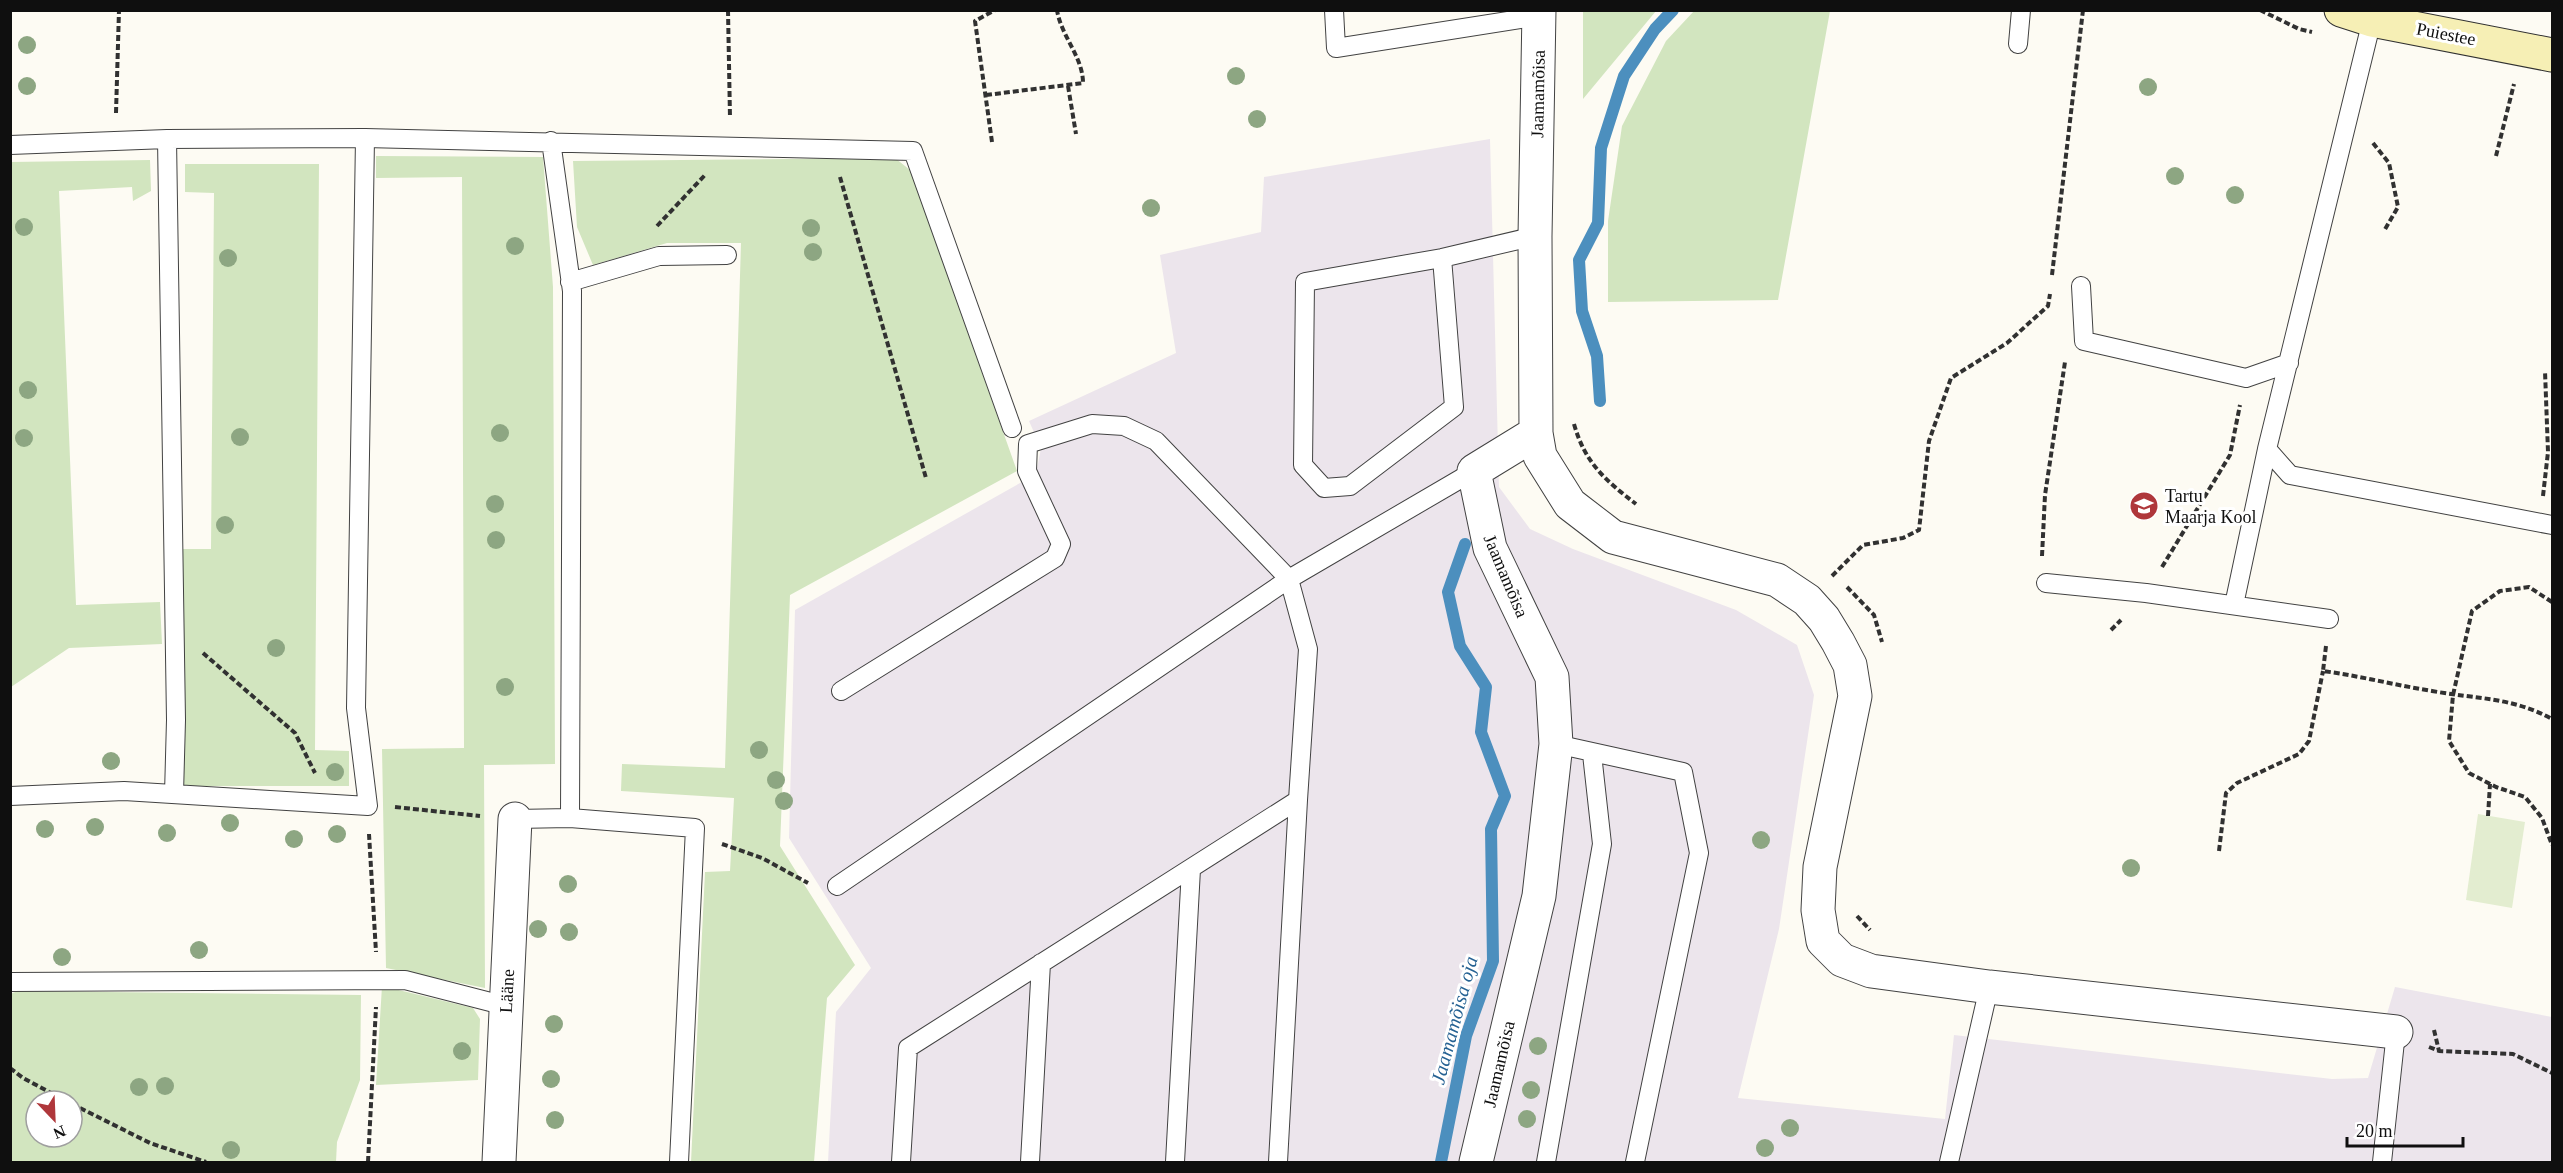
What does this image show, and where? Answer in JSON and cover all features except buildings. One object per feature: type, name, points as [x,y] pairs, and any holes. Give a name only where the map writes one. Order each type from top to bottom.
[{"type":"main road","name":"Puiestee","points":[[2341,10],[2374,15],[2537,52]]},
{"type":"street","name":"Jaamamõisa","points":[[1539,13],[1535,236],[1536,433],[1539,456],[1570,504],[1613,537],[1777,580],[1807,600],[1824,619],[1838,642],[1850,665],[1855,696],[1820,867],[1818,910],[1823,941],[1842,960],[1871,970],[1989,987],[2396,1032]]},
{"type":"street","points":[[1474,471],[1536,433]]},
{"type":"street","name":"Jaamamõisa","points":[[1474,471],[1490,548],[1552,677],[1557,744],[1539,896],[1476,1162]]},
{"type":"street","name":"Lääne","points":[[499,1162],[515,819]]},
{"type":"lane","points":[[1334,10],[1335,48],[1539,13]]},
{"type":"lane","points":[[2018,44],[2021,10]]},
{"type":"lane","points":[[2234,604],[2267,449],[2374,15]]},
{"type":"lane","points":[[10,145],[167,139],[365,138],[914,150],[1012,428]]},
{"type":"lane","points":[[10,796],[124,791],[368,806],[356,708],[365,138]]},
{"type":"lane","points":[[167,139],[176,634],[174,794]]},
{"type":"lane","points":[[551,141],[570,282],[570,818]]},
{"type":"lane","points":[[1442,258],[1454,407],[1350,486],[1324,488],[1303,465],[1305,282],[1442,258],[1535,236]]},
{"type":"lane","points":[[570,282],[658,256],[726,255]]},
{"type":"lane","points":[[2081,286],[2084,341],[2246,378],[2289,363]]},
{"type":"lane","points":[[841,691],[1055,558],[1061,544],[1027,471],[1028,444],[1092,424],[1124,426],[1156,441],[1289,579],[1308,649],[1278,1162]]},
{"type":"lane","points":[[2267,449],[2290,475],[2546,524]]},
{"type":"lane","points":[[837,886],[1289,579],[1474,471]]},
{"type":"lane","points":[[2046,583],[2234,604],[2329,619]]},
{"type":"lane","points":[[1557,744],[1593,754],[1683,772],[1699,853],[1635,1162]]},
{"type":"lane","points":[[1546,1162],[1602,844],[1593,754]]},
{"type":"lane","points":[[902,1162],[908,1048],[1298,800]]},
{"type":"lane","points":[[515,819],[570,818],[695,828],[679,1162]]},
{"type":"lane","points":[[1175,1162],[1191,869]]},
{"type":"lane","points":[[1030,1162],[1041,963]]},
{"type":"lane","points":[[10,982],[405,980],[506,1006]]},
{"type":"lane","points":[[1949,1162],[1989,987]]},
{"type":"lane","points":[[2382,1162],[2396,1032]]},
{"type":"path","points":[[115,141],[119,10]]},
{"type":"path","points":[[619,266],[731,147],[728,10]]},
{"type":"path","points":[[992,142],[975,21],[995,10]]},
{"type":"path","points":[[986,96],[1083,83],[1083,74],[1064,36],[1057,10]]},
{"type":"path","points":[[1807,600],[1863,545],[1903,538],[1919,530],[1929,441],[1951,378],[2007,344],[2048,306],[2083,10]]},
{"type":"path","points":[[2496,156],[2537,52]]},
{"type":"path","points":[[1068,86],[1076,134]]},
{"type":"path","points":[[2351,109],[2369,140],[2389,163],[2398,207],[2384,231]]},
{"type":"path","points":[[831,148],[926,478]]},
{"type":"path","points":[[2046,583],[2042,564],[2045,495],[2063,364],[2084,341]]},
{"type":"path","points":[[2545,371],[2546,524]]},
{"type":"path","points":[[2111,630],[2146,593],[2230,455],[2246,378]]},
{"type":"path","points":[[2553,602],[2529,587],[2500,591],[2472,611],[2453,695],[2449,741],[2469,773],[2490,784],[2525,797],[2542,818],[2553,845]]},
{"type":"path","points":[[2219,851],[2226,793],[2236,783],[2299,754],[2309,741],[2323,671],[2329,619]]},
{"type":"path","points":[[176,634],[216,663],[295,733],[330,804]]},
{"type":"path","points":[[2323,671],[2453,695],[2501,700],[2529,706],[2553,718]]},
{"type":"path","points":[[2488,816],[2490,784]]},
{"type":"path","points":[[368,806],[515,819]]},
{"type":"path","points":[[695,828],[725,845],[762,858],[814,887],[837,886]]},
{"type":"path","points":[[2396,1032],[2439,1051],[2512,1054],[2553,1073]]},
{"type":"path","points":[[10,1068],[44,1089]]},
{"type":"path","points":[[84,1110],[150,1143],[206,1162]]},
{"type":"shaded area","points":[[1490,139],[1499,487],[1530,529],[1573,549],[1736,610],[1797,645],[1814,695],[1779,929],[1738,1098],[1945,1119],[1954,1035],[2332,1079],[2368,1078],[2395,987],[2552,1017],[2552,1162],[828,1162],[836,1012],[871,968],[789,838],[795,610],[1036,474],[1041,448],[1029,421],[1176,353],[1160,255],[1261,232],[1264,177]]},
{"type":"green space","points":[[1583,11],[1656,11],[1583,99]]},
{"type":"green space","points":[[1694,11],[1830,11],[1778,300],[1608,302],[1608,221],[1622,126],[1666,41]]},
{"type":"green space","points":[[376,156],[543,157],[553,287],[555,764],[484,765],[485,988],[386,968],[382,749],[464,748],[462,177],[376,178]]},
{"type":"green space","points":[[895,158],[910,170],[1017,471],[790,595],[780,846],[855,965],[827,998],[814,1162],[691,1162],[705,872],[730,871],[734,798],[621,791],[622,764],[725,768],[741,243],[667,243],[593,265],[577,227],[573,161]]},
{"type":"green space","points":[[150,160],[151,191],[133,201],[132,187],[59,191],[76,605],[160,602],[162,644],[69,648],[11,687],[11,162]]},
{"type":"green space","points":[[185,164],[319,164],[315,750],[349,751],[349,786],[180,786],[182,549],[211,549],[214,193],[185,192]]},
{"type":"green space","points":[[2478,814],[2525,822],[2512,908],[2466,900]]},
{"type":"green space","points":[[382,986],[473,1008],[480,1019],[478,1080],[376,1085]]},
{"type":"green space","points":[[18,991],[361,995],[360,1080],[337,1142],[336,1162],[11,1162],[10,994]]},
{"type":"waterway","name":"Jaamamõisa oja","points":[[1600,401],[1597,356],[1582,311],[1579,260],[1598,223],[1601,148],[1624,76],[1655,29],[1673,10]]},
{"type":"waterway","name":"Jaamamõisa oja","points":[[1441,1162],[1466,1036],[1493,961],[1491,829],[1505,796],[1481,732],[1486,687],[1460,646],[1448,592],[1465,544]]},
{"type":"place","name":"Tartu Maarja Kool","points":[[2144,506]]}]
